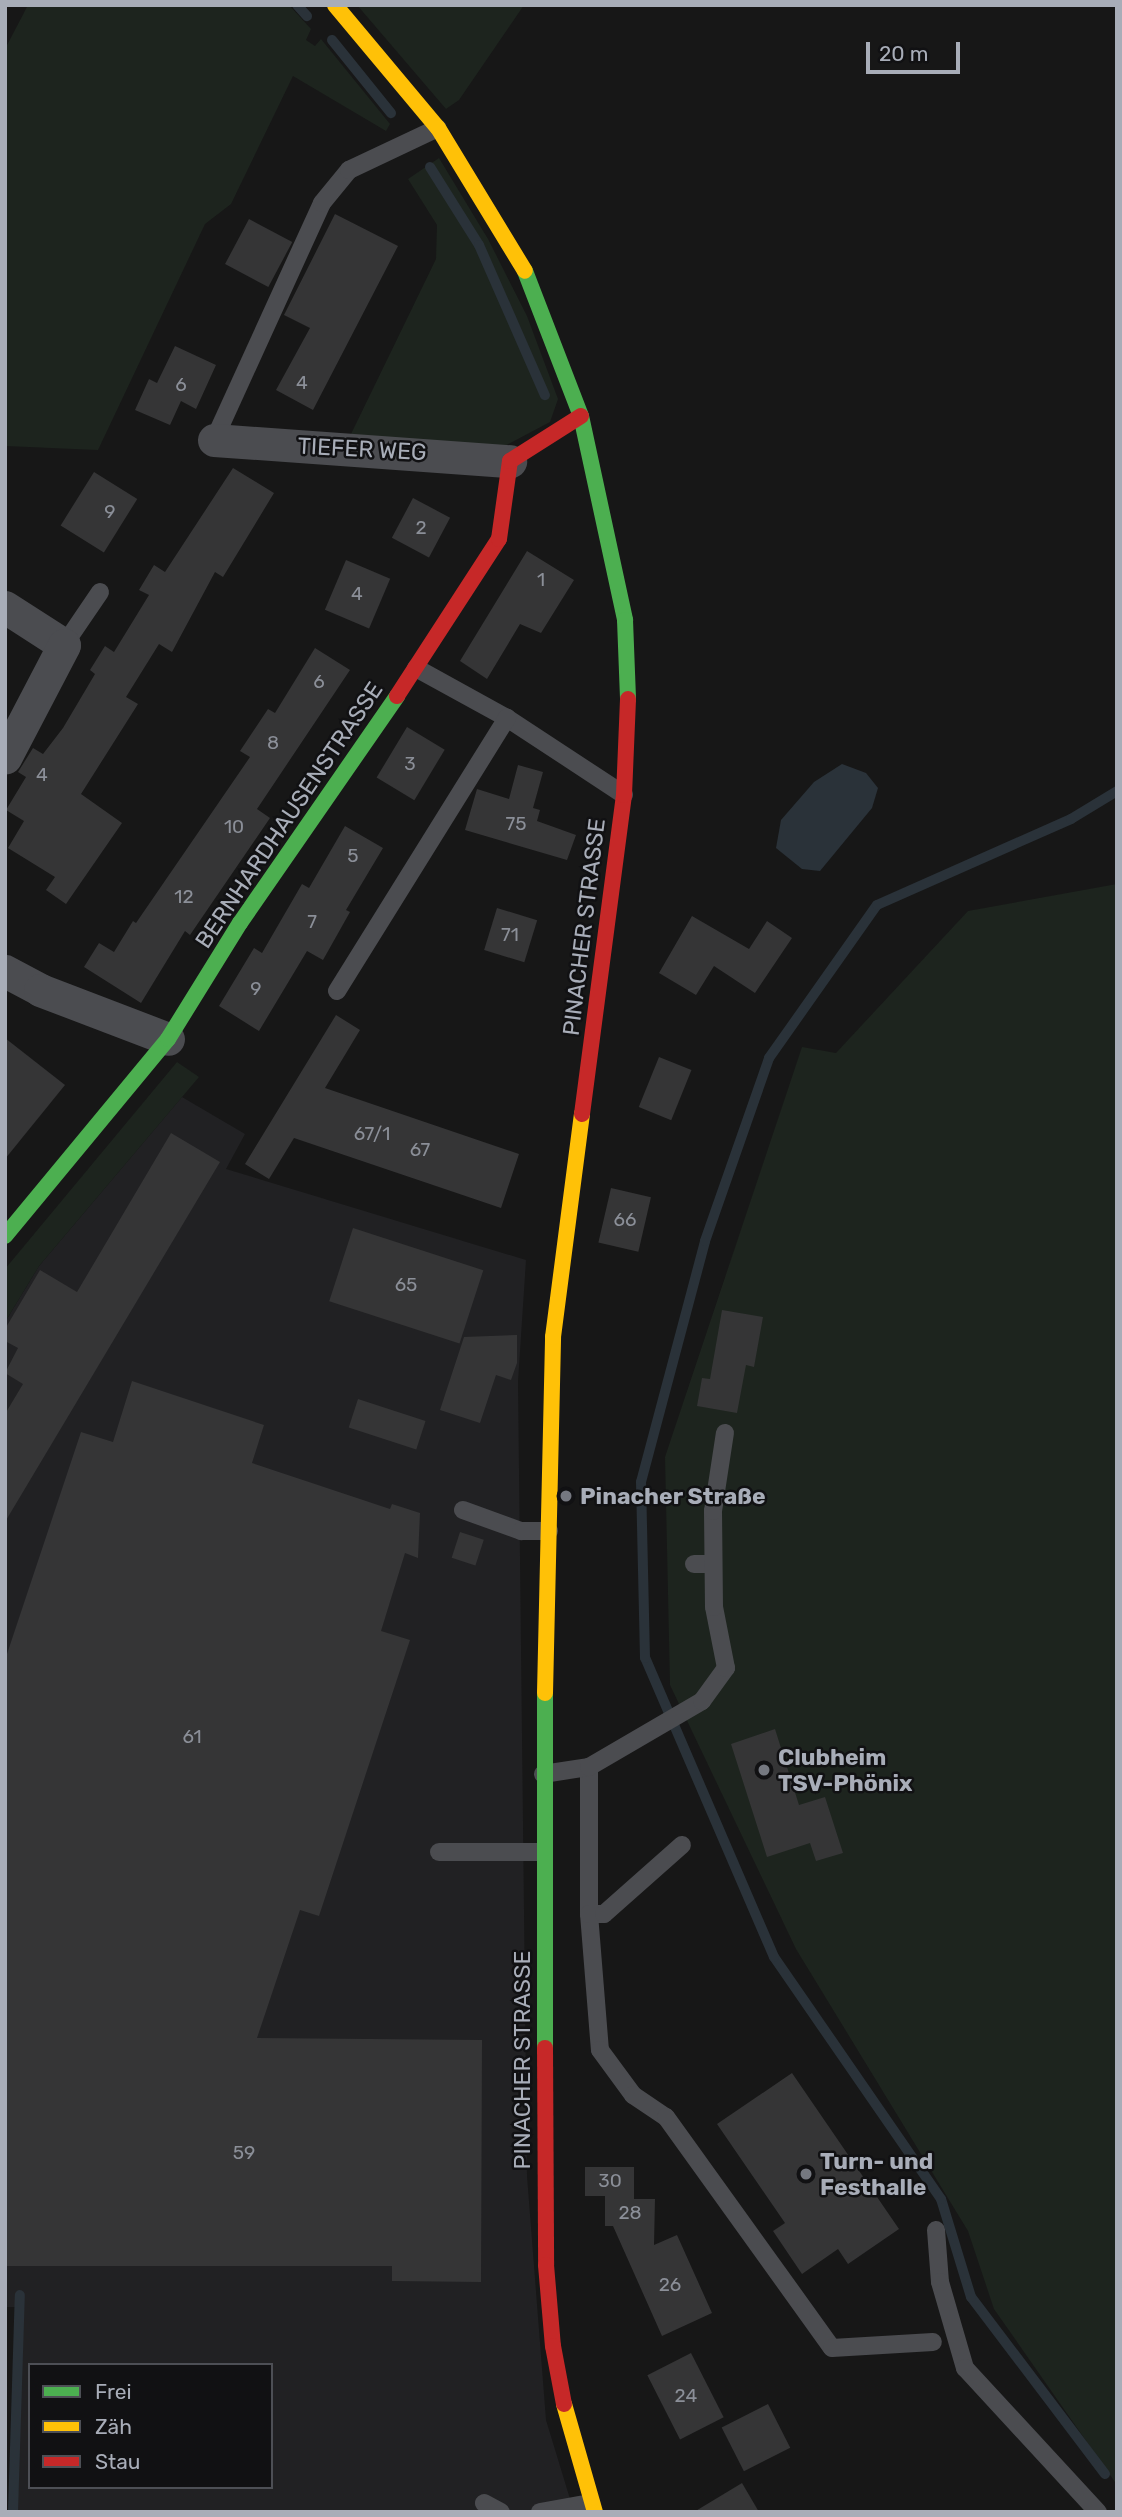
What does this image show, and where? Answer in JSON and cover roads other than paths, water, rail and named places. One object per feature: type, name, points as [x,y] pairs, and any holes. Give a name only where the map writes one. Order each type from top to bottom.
[{"type":"street","name":"PINACHER STRASSE","points":[[335,5],[438,128],[487,202],[532,284],[581,416],[625,620],[629,695],[624,795],[553,1337],[549,1531],[554,1653],[543,1774],[546,2265],[553,2346],[568,2424],[593,2507]]},
{"type":"street","points":[[510,461],[581,416]]},
{"type":"street","name":"TIEFER WEG","points":[[214,440],[510,461]]},
{"type":"street","name":"BERNHARDHAUSENSTRASSE","points":[[5,1236],[168,1039],[240,923],[416,668],[499,539],[510,461]]},
{"type":"street","points":[[5,607],[64,645],[5,758]]},
{"type":"street","points":[[5,971],[40,990],[168,1039]]},
{"type":"lane","points":[[214,440],[322,202],[349,170],[438,128]]},
{"type":"lane","points":[[64,645],[100,592]]},
{"type":"lane","points":[[416,668],[506,719],[624,795]]},
{"type":"lane","points":[[337,991],[506,719]]},
{"type":"lane","points":[[543,1774],[589,1767],[702,1700],[726,1668],[714,1607],[713,1564],[713,1511],[725,1433]]},
{"type":"lane","points":[[463,1510],[522,1531],[549,1531]]},
{"type":"lane","points":[[694,1564],[713,1564]]},
{"type":"lane","points":[[589,1767],[589,1914],[600,2050],[633,2095],[666,2117],[832,2348],[933,2342]]},
{"type":"lane","points":[[589,1914],[604,1914],[682,1844]]},
{"type":"lane","points":[[439,1852],[544,1852]]},
{"type":"lane","points":[[936,2230],[940,2282],[965,2368],[1098,2512]]},
{"type":"lane","points":[[484,2502],[501,2512]]},
{"type":"lane","points":[[540,2512],[593,2507]]},
{"type":"waterway","points":[[297,5],[307,16]]},
{"type":"waterway","points":[[332,40],[391,113]]},
{"type":"waterway","points":[[430,167],[479,245],[545,395]]},
{"type":"waterway","points":[[1105,2474],[971,2297],[941,2199],[774,1957],[645,1658],[641,1482],[705,1241],[769,1058],[877,905],[1071,819],[1117,791]]},
{"type":"waterway","points":[[13,2512],[20,2295]]},
{"type":"place","name":"Pinacher Straße","points":[[566,1496]]},
{"type":"place","name":"Clubheim TSV-Phönix","points":[[764,1770]]},
{"type":"place","name":"Turn- und Festhalle","points":[[806,2174]]}]
